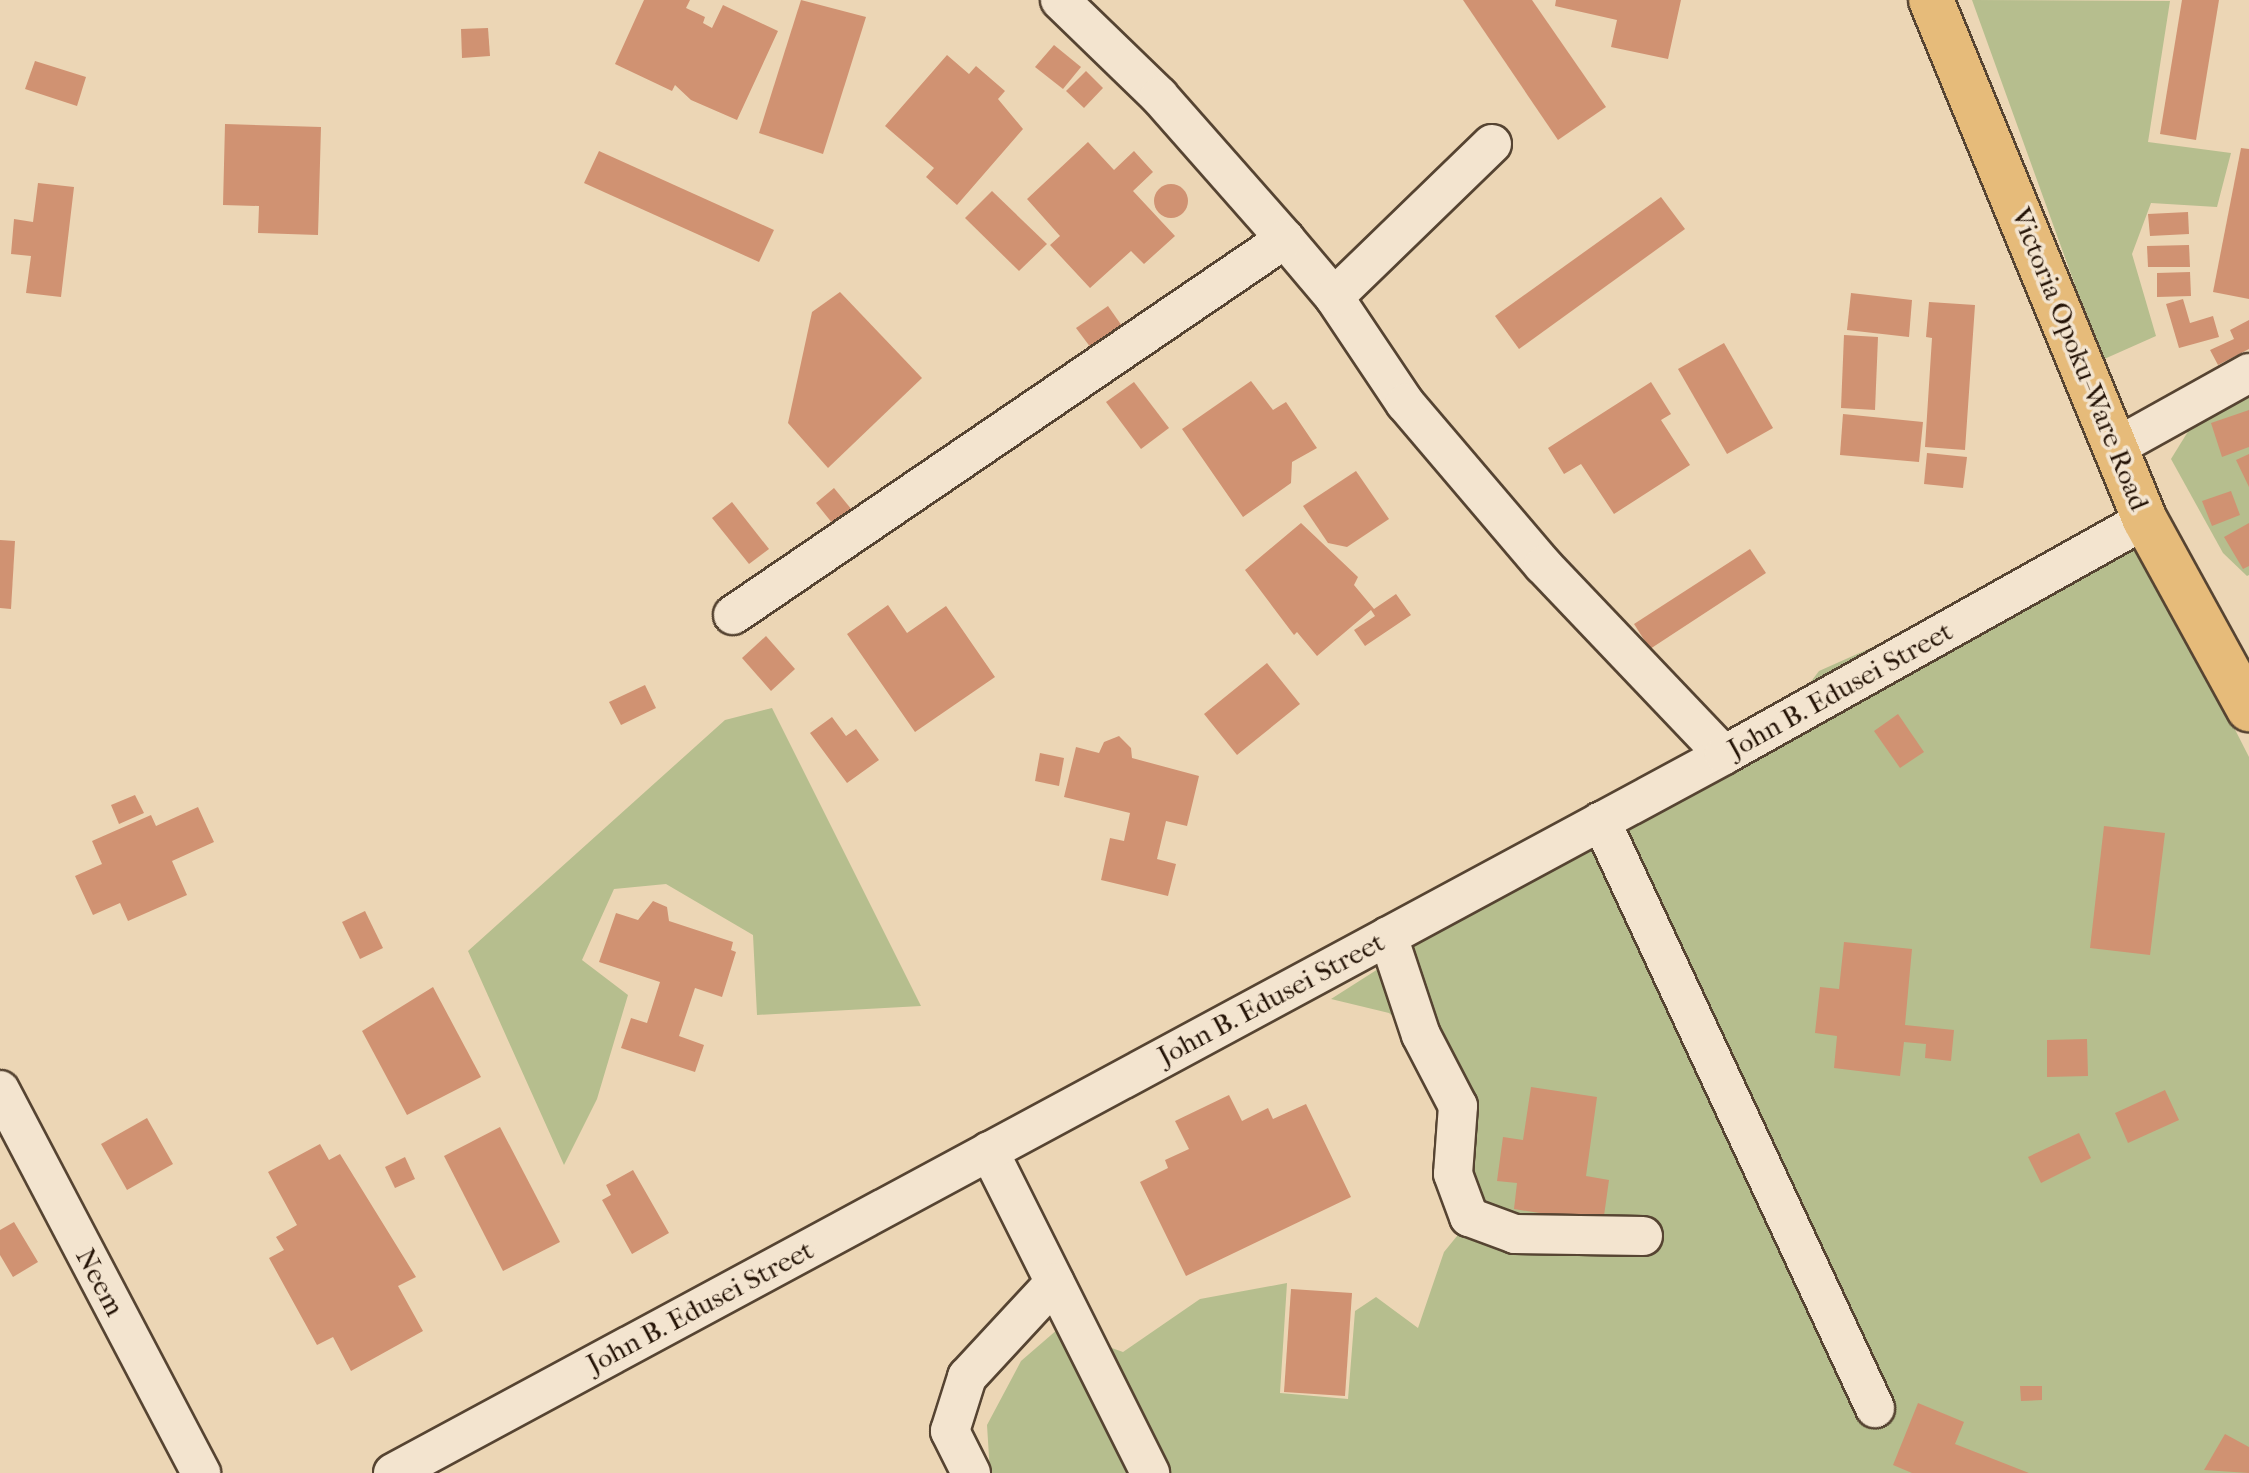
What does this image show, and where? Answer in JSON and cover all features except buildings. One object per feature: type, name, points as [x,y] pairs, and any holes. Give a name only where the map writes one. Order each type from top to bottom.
[{"type":"main road","name":"Victoria Opoku-Ware Road","points":[[1931,0],[2118,446],[2145,520],[2249,709]]},
{"type":"street","points":[[1060,0],[1159,96],[1285,239],[1334,297],[1405,403],[1543,565],[1724,755]]},
{"type":"street","points":[[1334,297],[1492,144]]},
{"type":"street","points":[[733,615],[1285,239]]},
{"type":"street","points":[[2118,446],[2249,373]]},
{"type":"street","name":"John B. Edusei Street","points":[[393,1473],[1724,755],[2145,520]]},
{"type":"street","points":[[1601,821],[1875,1408]]},
{"type":"street","points":[[1388,936],[1421,1035],[1458,1106],[1453,1174],[1469,1217],[1515,1234],[1643,1236]]},
{"type":"street","name":"Neem","points":[[0,1090],[201,1473]]},
{"type":"street","points":[[989,1151],[1150,1473]]},
{"type":"street","points":[[971,1473],[950,1431],[967,1377],[1055,1282]]},
{"type":"green space","points":[[1972,0],[2170,1],[2148,142],[2231,153],[2217,207],[2151,203],[2132,254],[2156,336],[2102,360]]},
{"type":"green space","points":[[2249,391],[2247,576],[2223,553],[2171,459],[2192,425]]},
{"type":"green space","points":[[2140,543],[2249,757],[2249,1473],[990,1473],[987,1425],[1021,1361],[1058,1329],[1123,1352],[1200,1299],[1287,1283],[1280,1393],[1348,1399],[1355,1311],[1376,1297],[1418,1328],[1444,1252],[1466,1225],[1478,1120],[1448,1063],[1389,1013],[1331,999],[1794,704],[1819,671],[1929,622]]},
{"type":"green space","points":[[772,708],[921,1006],[757,1015],[753,935],[666,884],[614,889],[582,960],[628,995],[597,1099],[564,1165],[468,951],[725,720]]}]
